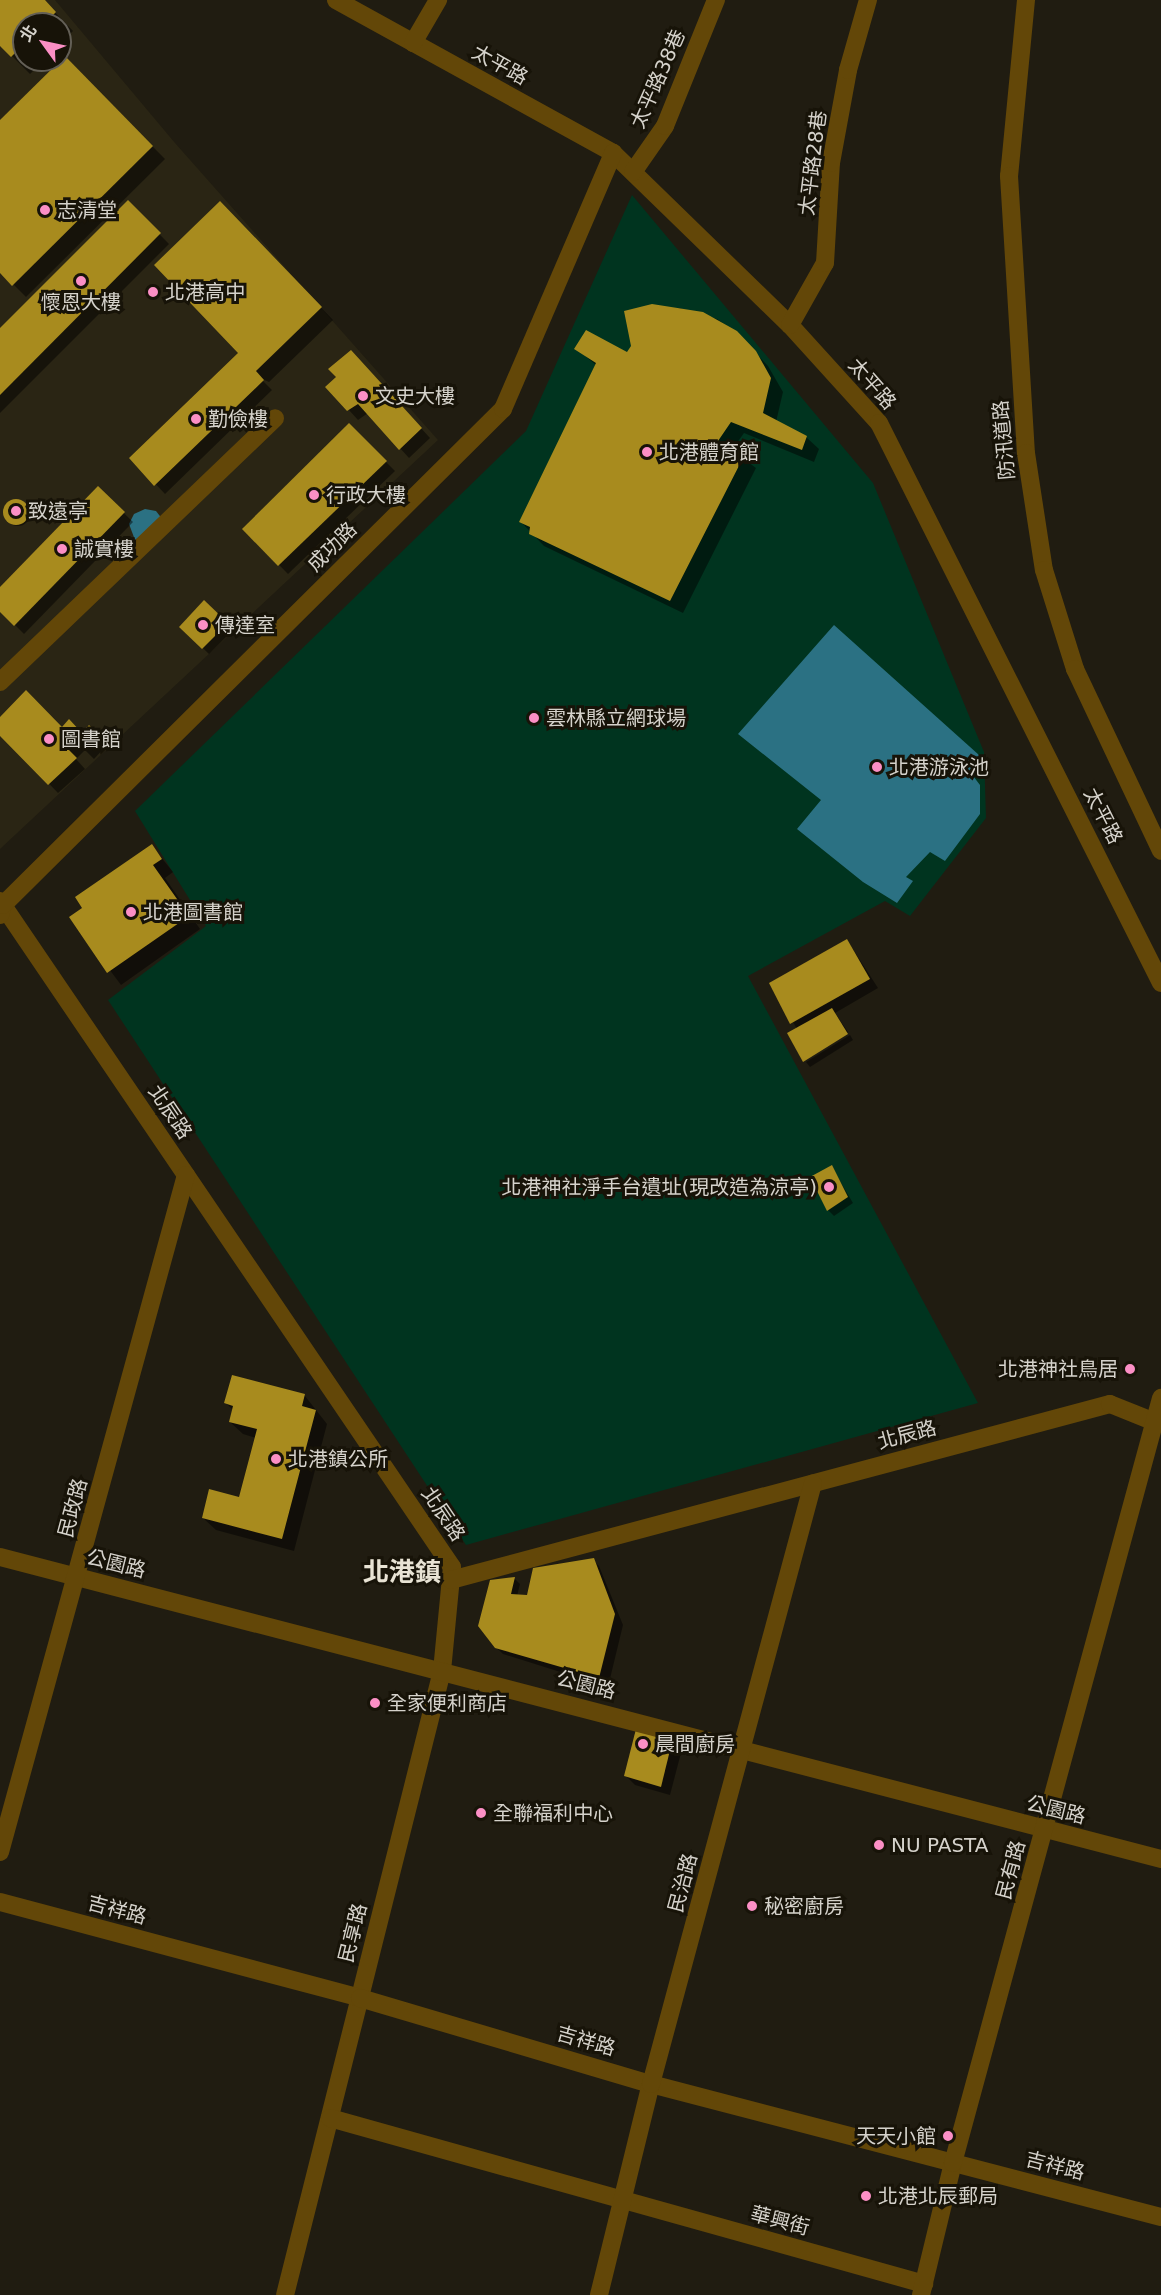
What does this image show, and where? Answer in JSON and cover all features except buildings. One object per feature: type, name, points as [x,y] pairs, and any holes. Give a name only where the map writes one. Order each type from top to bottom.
[{"type":"street","name":"太平路","points":[[336,0],[613,153],[790,325],[879,423],[1161,983]]},
{"type":"street","points":[[413,43],[438,0]]},
{"type":"street","name":"太平路38巷","points":[[633,172],[665,126],[717,0]]},
{"type":"street","name":"太平路28巷","points":[[790,325],[825,263],[831,163],[848,70],[868,0]]},
{"type":"street","name":"防汛道路","points":[[1026,0],[1009,176],[1026,453],[1044,570],[1075,669],[1161,852]]},
{"type":"street","name":"成功路","points":[[1,907],[503,409],[613,153]]},
{"type":"street","points":[[0,682],[275,418]]},
{"type":"street","name":"北辰路","points":[[1,907],[452,1567],[451,1580],[1110,1404],[1158,1426]]},
{"type":"street","name":"民政路","points":[[0,1852],[78,1578],[186,1175]]},
{"type":"street","points":[[1158,1426],[1161,1398]]},
{"type":"street","name":"民有路","points":[[923,2289],[953,2163],[1158,1426]]},
{"type":"street","name":"民治路","points":[[599,2295],[651,2084],[813,1483]]},
{"type":"street","name":"公園路","points":[[0,1557],[743,1749],[1045,1832],[1161,1859]]},
{"type":"street","name":"民享路","points":[[285,2295],[442,1671],[451,1580]]},
{"type":"street","name":"吉祥路","points":[[0,1902],[360,1998],[651,2084],[1161,2217]]},
{"type":"street","name":"華興街","points":[[330,2118],[923,2289]]},
{"type":"shaded area","name":"北港高中","points":[[0,0],[55,0],[65,12],[12,12],[12,72],[72,72],[72,20],[175,143],[438,440],[0,849]]},
{"type":"green space","points":[[632,195],[873,483],[984,752],[986,818],[910,916],[885,901],[748,976],[978,1403],[466,1545],[108,1000],[206,926],[135,811],[526,431]]},
{"type":"water","points":[[145,509],[156,511],[163,520],[135,540],[129,524],[134,514]]},
{"type":"water","name":"北港游泳池","points":[[834,625],[979,755],[970,772],[980,785],[980,814],[945,861],[930,852],[906,877],[913,881],[897,903],[863,882],[797,829],[821,800],[738,734]]},
{"type":"place","name":"志清堂","points":[[45,210]]},
{"type":"place","name":"懷恩大樓","points":[[81,281]]},
{"type":"place","name":"北港高中","points":[[153,292]]},
{"type":"place","name":"文史大樓","points":[[363,396]]},
{"type":"place","name":"勤儉樓","points":[[196,419]]},
{"type":"place","name":"北港體育館","points":[[647,452]]},
{"type":"place","name":"行政大樓","points":[[314,495]]},
{"type":"place","name":"致遠亭","points":[[16,511]]},
{"type":"place","name":"誠實樓","points":[[62,549]]},
{"type":"place","name":"傳達室","points":[[203,625]]},
{"type":"place","name":"雲林縣立網球場","points":[[534,718]]},
{"type":"place","name":"圖書館","points":[[49,739]]},
{"type":"place","name":"北港游泳池","points":[[877,767]]},
{"type":"place","name":"北港圖書館","points":[[131,912]]},
{"type":"place","name":"北港神社淨手台遺址(現改造為涼亭)","points":[[829,1187]]},
{"type":"place","name":"北港神社鳥居","points":[[1130,1369]]},
{"type":"place","name":"北港鎮公所","points":[[276,1459]]},
{"type":"place","name":"全家便利商店","points":[[375,1703]]},
{"type":"place","name":"晨間廚房","points":[[643,1744]]},
{"type":"place","name":"全聯福利中心","points":[[481,1813]]},
{"type":"place","name":"NU PASTA","points":[[879,1845]]},
{"type":"place","name":"秘密廚房","points":[[752,1906]]},
{"type":"place","name":"天天小館","points":[[948,2136]]},
{"type":"place","name":"北港北辰郵局","points":[[866,2196]]},
{"type":"district","name":"北港鎮","points":[[402,1573]]}]
